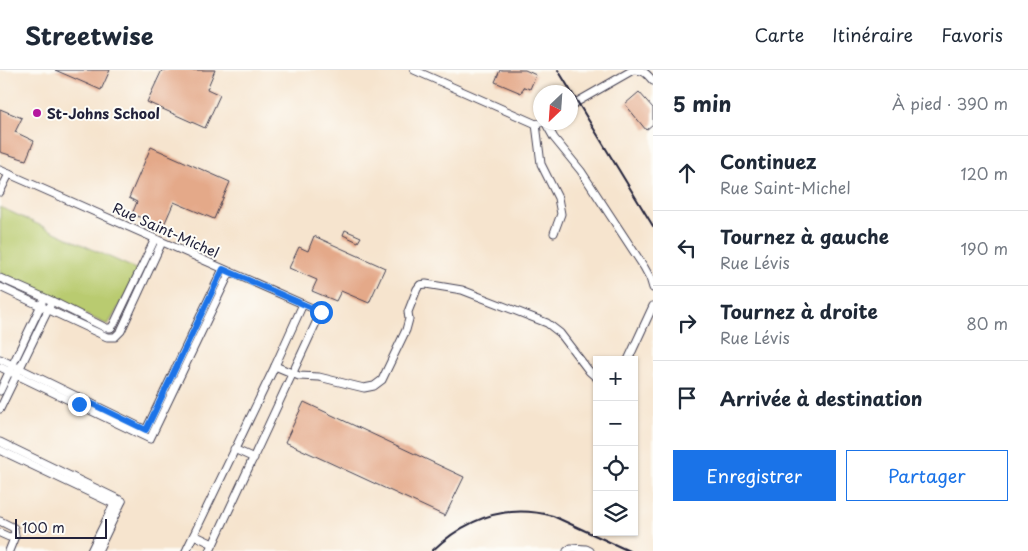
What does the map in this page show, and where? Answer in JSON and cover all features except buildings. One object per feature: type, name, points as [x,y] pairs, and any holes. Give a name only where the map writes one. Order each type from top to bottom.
[{"type":"street","points":[[414,70],[533,120]]},
{"type":"street","points":[[578,101],[633,70],[640,70],[646,73],[653,81]]},
{"type":"street","points":[[541,130],[541,164],[558,198],[561,214],[554,233]]},
{"type":"street","points":[[547,130],[581,171],[644,267],[653,288]]},
{"type":"street","points":[[0,192],[3,172]]},
{"type":"street","name":"Rue Saint-Michel","points":[[3,172],[321,312],[293,374]]},
{"type":"street","points":[[111,328],[159,240]]},
{"type":"street","points":[[0,287],[107,337],[115,337],[121,331],[159,240]]},
{"type":"street","points":[[150,439],[226,270]]},
{"type":"street","points":[[0,278],[106,328],[111,328]]},
{"type":"street","points":[[275,366],[299,376],[319,377],[364,388],[374,386],[382,380],[406,330],[409,319],[408,312],[417,289],[420,285],[426,284],[462,290],[547,323],[560,333],[593,374]]},
{"type":"street","points":[[0,409],[14,370],[48,299]]},
{"type":"street","points":[[186,551],[303,304]]},
{"type":"street","points":[[630,356],[653,306]]},
{"type":"street","points":[[111,328],[115,337]]},
{"type":"street","points":[[146,430],[188,352]]},
{"type":"street","points":[[0,359],[14,370]]},
{"type":"street","points":[[0,366],[14,370],[80,402],[150,439]]},
{"type":"street","points":[[0,391],[14,370]]},
{"type":"street","points":[[194,535],[211,547],[293,374]]},
{"type":"street","points":[[80,402],[146,430],[150,439]]},
{"type":"street","points":[[0,442],[114,504]]},
{"type":"street","points":[[234,449],[254,458]]},
{"type":"street","points":[[0,450],[50,469],[122,501]]},
{"type":"street","points":[[91,551],[114,504],[122,501]]},
{"type":"street","points":[[98,551],[122,501]]},
{"type":"street","points":[[0,521],[14,528],[15,536],[9,551]]},
{"type":"street","points":[[0,533],[9,537],[15,536]]},
{"type":"street","points":[[568,551],[571,548],[590,551]]},
{"type":"green space","points":[[0,207],[140,271],[108,325],[0,276]]},
{"type":"railway","points":[[558,70],[653,226]]},
{"type":"railway","points":[[432,551],[459,530],[473,522],[503,513],[519,511],[553,516],[629,551]]},
{"type":"place","name":"St-Johns School","points":[[37,113]]},
{"type":"route","points":[[79,404],[82,399],[146,430],[223,269],[321,312]]}]
